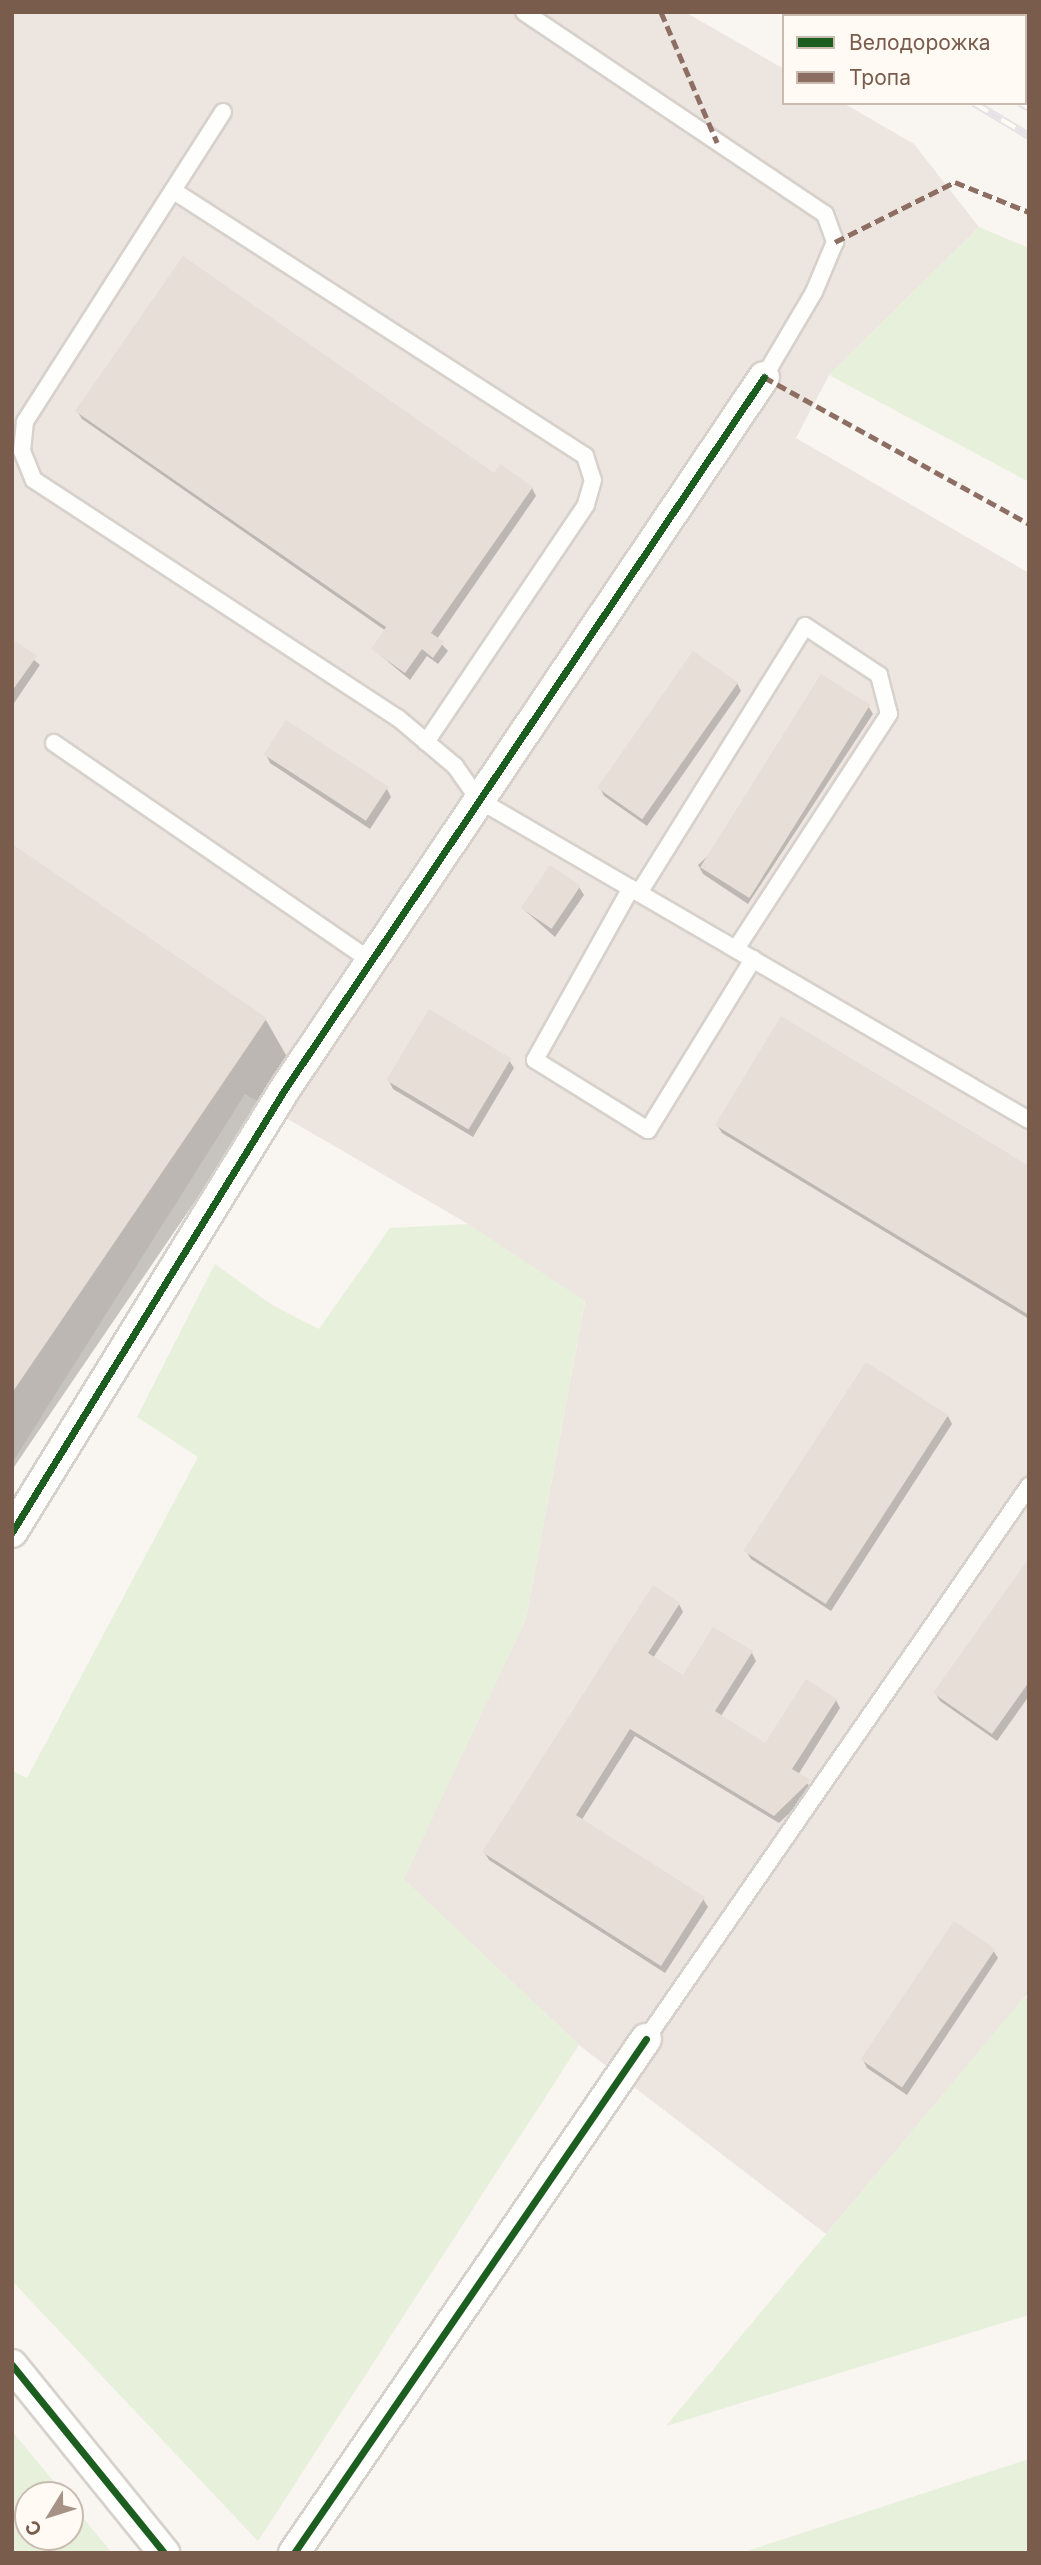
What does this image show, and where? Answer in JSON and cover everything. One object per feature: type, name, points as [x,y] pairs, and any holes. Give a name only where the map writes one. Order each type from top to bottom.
[{"type":"street","points":[[12,1532],[285,1088],[764,377]]},
{"type":"street","points":[[294,2553],[646,2039]]},
{"type":"street","points":[[12,2365],[164,2553]]},
{"type":"lane","points":[[524,12],[825,214],[835,243],[814,292],[764,377]]},
{"type":"lane","points":[[223,112],[25,422],[22,452],[34,480],[398,718],[455,766],[479,800],[1029,1120]]},
{"type":"lane","points":[[174,191],[585,456],[593,480],[586,505],[426,741]]},
{"type":"lane","points":[[736,949],[889,714],[879,675],[805,626],[635,891],[535,1060],[648,1130],[753,959]]},
{"type":"lane","points":[[54,743],[371,961]]},
{"type":"lane","points":[[646,2039],[1029,1486]]},
{"type":"shaded area","points":[[12,12],[685,12],[782,68],[782,105],[846,105],[914,144],[979,227],[829,375],[796,438],[1029,573],[1029,1992],[826,2234],[579,2045],[403,1879],[526,1619],[585,1302],[468,1224],[245,1094],[12,1463]]},
{"type":"green space","points":[[979,227],[1029,248],[1029,482],[829,375]]},
{"type":"green space","points":[[468,1224],[585,1301],[526,1619],[404,1879],[579,2045],[258,2541],[12,2281],[12,1771],[27,1778],[198,1457],[137,1417],[215,1264],[272,1305],[319,1329],[390,1228]]},
{"type":"green space","points":[[1024,1997],[1029,1998],[1029,2315],[666,2426]]},
{"type":"green space","points":[[12,2431],[53,2481],[14,2481],[14,2551],[84,2551],[84,2519],[112,2553],[12,2553]]},
{"type":"green space","points":[[1029,2459],[1029,2553],[747,2551]]},
{"type":"building","points":[[183,256],[494,473],[500,464],[533,487],[431,633],[444,642],[433,658],[422,649],[405,673],[371,649],[386,627],[75,411]]},
{"type":"building","points":[[12,639],[37,656],[12,691]]},
{"type":"building","points":[[693,651],[738,683],[642,819],[597,788]]},
{"type":"building","points":[[821,674],[870,705],[749,898],[700,867]]},
{"type":"building","points":[[286,720],[388,786],[366,821],[264,754]]},
{"type":"building","points":[[12,844],[267,1018],[12,1393]]},
{"type":"building","points":[[550,865],[581,886],[552,929],[521,908]]},
{"type":"building","points":[[429,1009],[511,1058],[469,1130],[386,1080]]},
{"type":"building","points":[[781,1016],[1029,1166],[1029,1315],[715,1125]]},
{"type":"building","points":[[866,1362],[948,1415],[826,1604],[743,1551]]},
{"type":"building","points":[[1029,1558],[1029,1682],[992,1734],[933,1693]]},
{"type":"building","points":[[653,1585],[680,1603],[648,1653],[683,1675],[713,1627],[753,1651],[715,1711],[765,1743],[806,1679],[837,1699],[792,1769],[811,1780],[774,1816],[630,1729],[576,1815],[705,1897],[661,1966],[482,1852]]},
{"type":"building","points":[[954,1921],[995,1949],[902,2087],[861,2059]]},
{"type":"railway","points":[[977,105],[1029,136]]},
{"type":"railway","points":[[1024,105],[1029,108]]},
{"type":"marked path","points":[[661,12],[717,142]]},
{"type":"marked path","points":[[835,242],[955,182],[1029,212]]},
{"type":"marked path","points":[[764,377],[1029,524]]},
{"type":"cycle path","points":[[12,1532],[285,1089],[764,377]]},
{"type":"cycle path","points":[[294,2553],[646,2039]]},
{"type":"cycle path","points":[[12,2365],[164,2553]]}]
